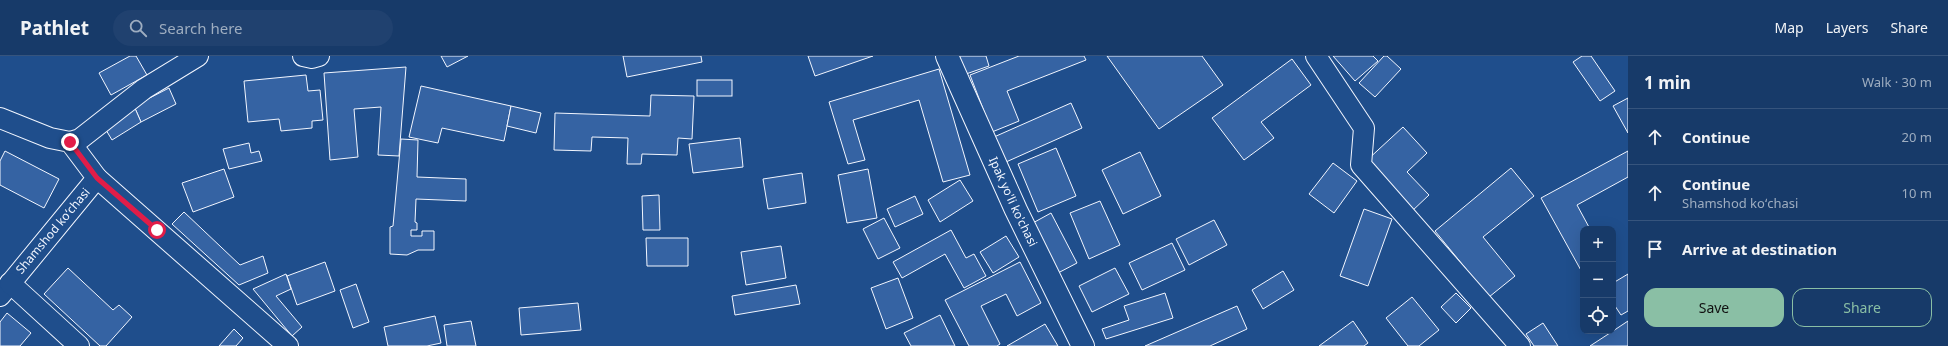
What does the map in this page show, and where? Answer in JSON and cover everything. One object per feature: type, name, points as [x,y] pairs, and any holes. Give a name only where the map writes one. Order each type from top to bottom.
[{"type":"main road","name":"Ipak yo'li ko'chasi","points":[[947,56],[1016,210],[1083,346]]},
{"type":"street","points":[[0,118],[50,138],[70,142],[80,139],[144,89],[198,56]]},
{"type":"street","points":[[303,56],[312,58],[319,56]]},
{"type":"street","points":[[1316,56],[1364,128],[1361,165],[1520,346]]},
{"type":"street","name":"Shamshod koʻchasi","points":[[70,142],[97,178],[5,289],[79,346]]},
{"type":"street","points":[[97,178],[288,346]]},
{"type":"building","points":[[130,56],[136,56],[147,75],[111,95],[99,73]]},
{"type":"building","points":[[441,56],[468,56],[447,67]]},
{"type":"building","points":[[623,56],[701,56],[702,62],[627,77]]},
{"type":"building","points":[[808,56],[873,56],[815,76]]},
{"type":"building","points":[[959,56],[986,56],[989,66],[966,74]]},
{"type":"building","points":[[1019,56],[1084,56],[1086,60],[1007,91],[1019,121],[992,132],[970,75]]},
{"type":"building","points":[[1107,56],[1202,56],[1223,85],[1159,129]]},
{"type":"building","points":[[1333,56],[1373,56],[1378,61],[1355,81]]},
{"type":"building","points":[[1384,56],[1387,56],[1401,69],[1375,97],[1359,83]]},
{"type":"building","points":[[1582,56],[1591,56],[1615,91],[1600,101],[1573,62]]},
{"type":"building","points":[[1292,59],[1311,85],[1261,122],[1274,138],[1244,160],[1212,118]]},
{"type":"building","points":[[406,67],[399,156],[378,155],[381,107],[354,109],[358,157],[330,160],[324,73]]},
{"type":"building","points":[[939,69],[970,175],[943,182],[919,100],[853,120],[865,160],[848,164],[829,102]]},
{"type":"building","points":[[306,75],[308,91],[320,90],[323,120],[312,121],[312,128],[281,131],[279,119],[248,122],[244,81]]},
{"type":"building","points":[[697,80],[732,80],[732,96],[697,96]]},
{"type":"building","points":[[421,86],[511,106],[504,141],[442,128],[438,143],[409,137]]},
{"type":"building","points":[[169,88],[176,104],[141,122],[134,106]]},
{"type":"building","points":[[651,95],[694,96],[692,139],[678,138],[677,155],[642,154],[641,164],[627,164],[628,138],[592,137],[591,151],[554,150],[555,113],[650,116]]},
{"type":"building","points":[[1628,98],[1628,133],[1613,106]]},
{"type":"building","points":[[1071,103],[1082,128],[1006,162],[994,137]]},
{"type":"building","points":[[134,106],[141,122],[112,140],[103,125]]},
{"type":"building","points":[[511,106],[541,113],[536,133],[507,126]]},
{"type":"building","points":[[1403,127],[1427,153],[1407,172],[1429,195],[1411,212],[1365,162]]},
{"type":"building","points":[[740,138],[743,167],[693,173],[689,144]]},
{"type":"building","points":[[401,139],[418,140],[417,177],[466,179],[466,201],[416,199],[415,222],[417,223],[417,230],[411,230],[411,236],[422,236],[422,231],[434,231],[434,250],[418,250],[407,255],[390,254],[390,227],[393,226]]},
{"type":"building","points":[[249,143],[251,153],[259,151],[262,161],[229,169],[223,149]]},
{"type":"building","points":[[1056,148],[1076,196],[1038,212],[1018,164]]},
{"type":"building","points":[[5,151],[59,179],[44,208],[0,185],[0,161]]},
{"type":"building","points":[[1628,151],[1628,177],[1577,205],[1588,226],[1580,226],[1580,269],[1541,198]]},
{"type":"building","points":[[1140,152],[1161,196],[1123,214],[1102,170]]},
{"type":"building","points":[[1333,163],[1357,181],[1334,213],[1309,194]]},
{"type":"building","points":[[1511,168],[1534,196],[1483,237],[1515,276],[1489,297],[1435,231]]},
{"type":"building","points":[[224,169],[234,197],[193,212],[182,183]]},
{"type":"building","points":[[868,169],[877,218],[847,223],[838,175]]},
{"type":"building","points":[[802,173],[806,203],[768,209],[763,179]]},
{"type":"building","points":[[960,180],[973,201],[940,222],[928,200]]},
{"type":"building","points":[[659,195],[660,230],[643,230],[642,196]]},
{"type":"building","points":[[915,196],[923,214],[895,227],[887,209]]},
{"type":"building","points":[[1100,201],[1120,245],[1089,259],[1070,213]]},
{"type":"building","points":[[1364,209],[1392,219],[1368,286],[1340,276]]},
{"type":"building","points":[[184,212],[240,265],[263,256],[268,273],[239,285],[172,224]]},
{"type":"building","points":[[1051,213],[1077,263],[1058,273],[1031,224]]},
{"type":"building","points":[[884,218],[900,248],[878,259],[863,229]]},
{"type":"building","points":[[1214,220],[1227,245],[1189,265],[1176,239]]},
{"type":"building","points":[[951,230],[966,258],[974,254],[986,276],[964,288],[945,254],[902,278],[893,262]]},
{"type":"building","points":[[1006,236],[1019,257],[993,273],[980,252]]},
{"type":"building","points":[[646,238],[688,238],[688,266],[647,266]]},
{"type":"building","points":[[1172,243],[1185,270],[1142,290],[1129,263]]},
{"type":"building","points":[[781,246],[786,278],[746,285],[741,252]]},
{"type":"building","points":[[325,262],[335,291],[297,305],[287,276]]},
{"type":"building","points":[[1020,262],[1041,303],[1017,316],[1006,294],[981,306],[1000,344],[997,346],[969,346],[945,300]]},
{"type":"building","points":[[68,268],[113,310],[119,305],[132,317],[106,346],[100,346],[44,294]]},
{"type":"building","points":[[1115,268],[1129,294],[1092,312],[1079,286]]},
{"type":"building","points":[[1283,271],[1294,290],[1263,309],[1252,290]]},
{"type":"building","points":[[286,274],[291,289],[276,296],[302,327],[292,336],[253,289]]},
{"type":"building","points":[[1628,274],[1628,311],[1621,315],[1616,308],[1616,281]]},
{"type":"building","points":[[898,278],[913,318],[886,329],[871,288]]},
{"type":"building","points":[[356,284],[369,322],[353,328],[340,290]]},
{"type":"building","points":[[796,285],[800,304],[735,315],[732,296]]},
{"type":"building","points":[[1165,293],[1173,318],[1106,339],[1102,329],[1129,320],[1124,306]]},
{"type":"building","points":[[1456,293],[1471,308],[1456,323],[1441,307]]},
{"type":"building","points":[[1412,297],[1439,330],[1419,346],[1408,346],[1386,318]]},
{"type":"building","points":[[578,303],[581,330],[521,335],[519,308]]},
{"type":"building","points":[[1237,306],[1247,329],[1210,346],[1145,346]]},
{"type":"building","points":[[7,313],[31,333],[20,346],[0,346],[0,322]]},
{"type":"building","points":[[940,315],[955,346],[911,346],[904,333]]},
{"type":"building","points":[[435,316],[441,343],[427,346],[388,346],[384,327]]},
{"type":"building","points":[[471,321],[476,346],[447,346],[444,325]]},
{"type":"building","points":[[1353,321],[1368,343],[1364,346],[1319,346]]},
{"type":"building","points":[[1628,321],[1628,346],[1590,346],[1608,334],[1616,334],[1616,329]]},
{"type":"building","points":[[1543,323],[1558,346],[1534,346],[1526,334]]},
{"type":"building","points":[[1045,324],[1058,346],[1007,346]]},
{"type":"building","points":[[234,329],[243,338],[236,346],[219,346]]},
{"type":"route","points":[[70,142],[97,178],[157,230]]}]
